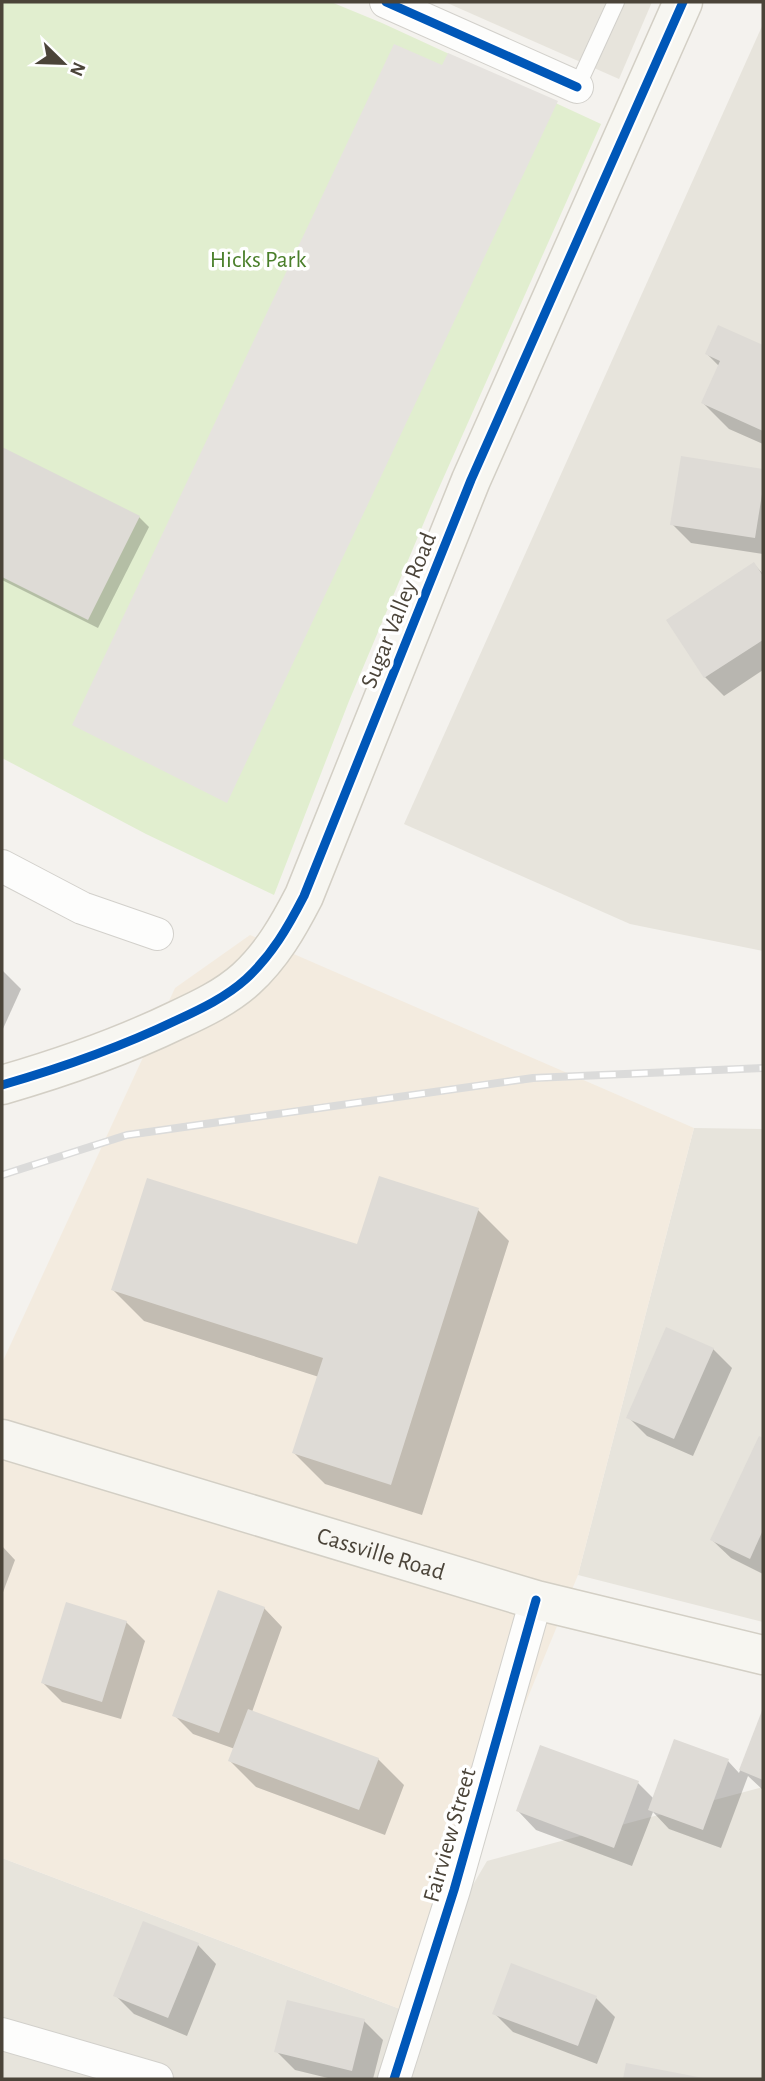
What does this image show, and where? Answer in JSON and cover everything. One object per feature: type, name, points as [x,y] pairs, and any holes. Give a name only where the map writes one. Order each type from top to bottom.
[{"type":"street","points":[[386,2],[577,87]]},
{"type":"street","name":"Sugar Valley Road","points":[[2,1085],[127,1042],[206,1006],[245,981],[284,934],[304,896],[471,480],[683,2]]},
{"type":"street","points":[[2,866],[82,908],[157,934]]},
{"type":"street","name":"Cassville Road","points":[[2,1438],[536,1600],[763,1655]]},
{"type":"street","name":"Fairview Street","points":[[394,2079],[454,1890],[536,1600]]},
{"type":"street","points":[[2,2034],[157,2079]]},
{"type":"lane","points":[[577,87],[616,2]]},
{"type":"shaded area","points":[[445,2],[652,2],[619,79]]},
{"type":"shaded area","points":[[763,24],[763,951],[630,924],[404,824]]},
{"type":"shaded area","points":[[394,44],[442,65],[448,53],[558,101],[227,803],[72,725]]},
{"type":"shaded area","points":[[250,935],[694,1128],[578,1575],[400,2009],[2,1858],[2,1363],[175,988]]},
{"type":"shaded area","points":[[694,1128],[763,1129],[763,1622],[578,1575]]},
{"type":"shaded area","points":[[763,1787],[763,2079],[2,2079],[2,1858],[400,2009],[487,1861]]},
{"type":"green space","name":"Hicks Park","points":[[2,2],[331,2],[601,124],[430,508],[349,701],[274,895],[146,834],[2,758]]},
{"type":"building","points":[[718,325],[763,345],[763,431],[701,403],[720,361],[705,354]]},
{"type":"building","points":[[2,447],[140,516],[88,620],[2,577]]},
{"type":"building","points":[[681,456],[763,469],[763,488],[755,538],[670,525]]},
{"type":"building","points":[[754,562],[763,576],[763,640],[704,678],[666,620]]},
{"type":"building","points":[[379,1176],[479,1208],[391,1485],[292,1453],[323,1358],[111,1290],[147,1178],[357,1244]]},
{"type":"building","points":[[666,1327],[714,1348],[674,1439],[626,1418]]},
{"type":"building","points":[[759,1436],[763,1438],[763,1530],[750,1559],[710,1540]]},
{"type":"building","points":[[218,1590],[265,1607],[219,1733],[172,1716]]},
{"type":"building","points":[[66,1602],[127,1621],[102,1702],[41,1683]]},
{"type":"building","points":[[763,1708],[763,1780],[739,1770]]},
{"type":"building","points":[[248,1709],[379,1758],[359,1810],[228,1761]]},
{"type":"building","points":[[674,1739],[729,1759],[703,1830],[648,1810]]},
{"type":"building","points":[[540,1745],[639,1781],[614,1848],[516,1811]]},
{"type":"building","points":[[143,1921],[199,1943],[168,2018],[113,1996]]},
{"type":"building","points":[[511,1963],[597,1996],[578,2046],[492,2014]]},
{"type":"building","points":[[287,2000],[365,2019],[352,2071],[274,2052]]},
{"type":"building","points":[[626,2063],[703,2078],[703,2079],[623,2079]]},
{"type":"railway","points":[[2,1175],[127,1135],[533,1078],[763,1068]]},
{"type":"cycle path","points":[[386,2],[577,87]]},
{"type":"cycle path","points":[[2,1085],[113,1048],[213,1002],[255,970],[285,930],[304,896],[471,480],[683,2]]},
{"type":"cycle path","points":[[394,2079],[454,1890],[536,1600]]}]
